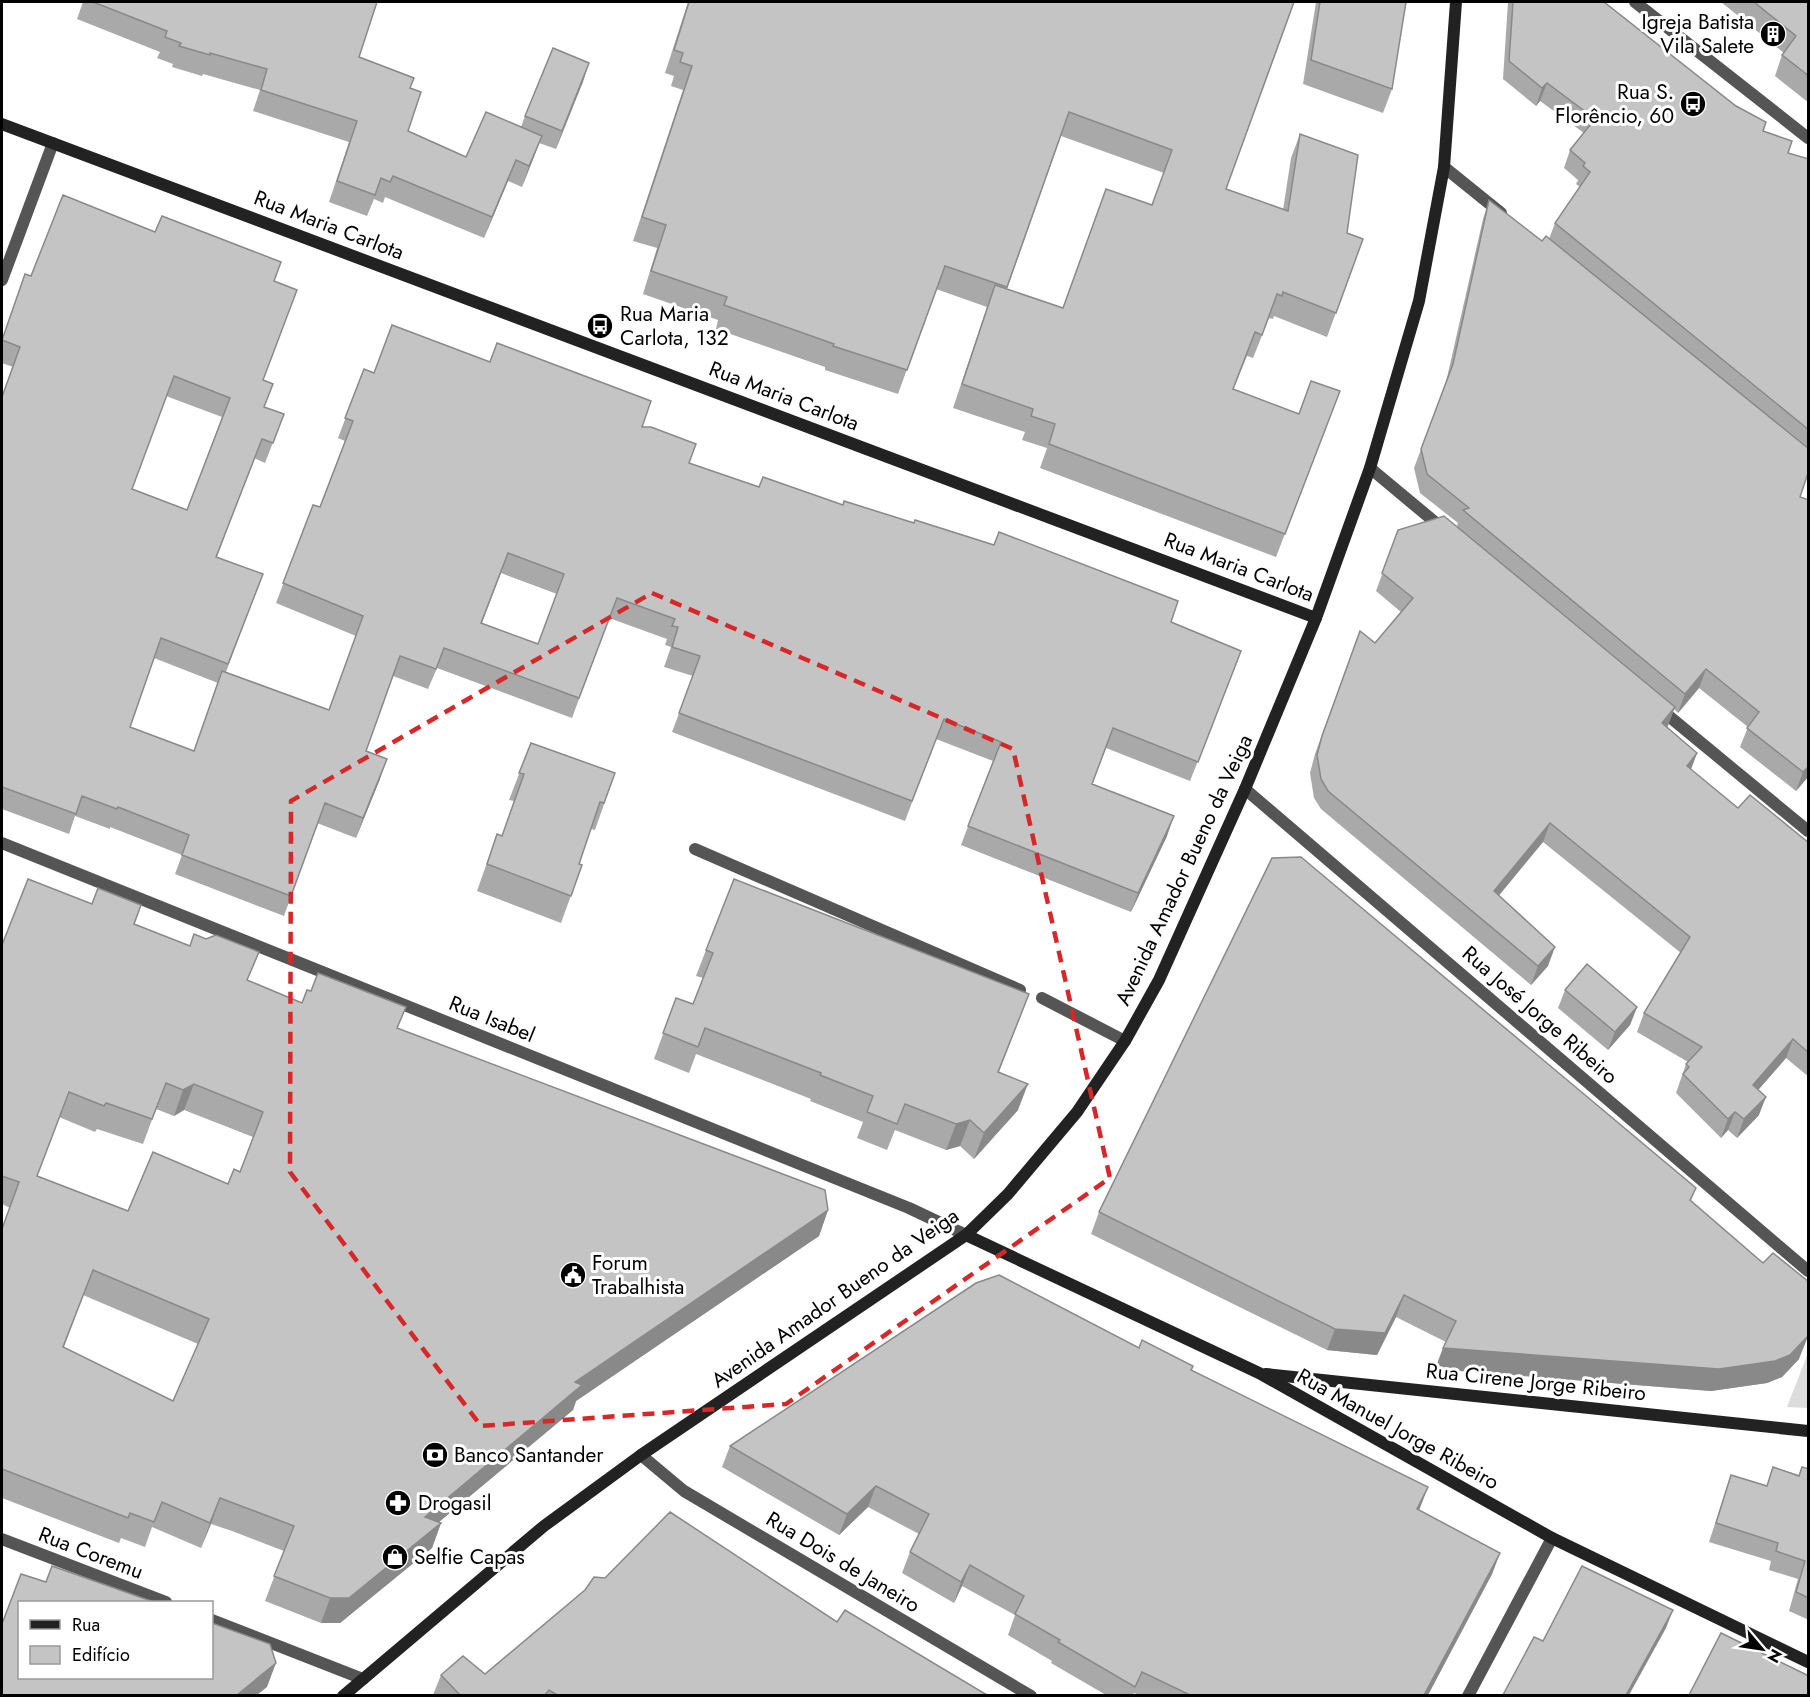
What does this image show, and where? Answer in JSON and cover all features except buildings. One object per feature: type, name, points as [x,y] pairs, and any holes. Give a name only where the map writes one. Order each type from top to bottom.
[{"type":"street","name":"Avenida Amador Bueno da Veiga","points":[[343,1695],[544,1526],[641,1455],[966,1234],[1008,1194],[1077,1112],[1125,1041],[1160,980],[1245,789],[1316,618],[1370,468],[1419,301],[1444,167],[1456,2]]},
{"type":"street","points":[[1635,2],[1809,138]]},
{"type":"street","name":"Rua Maria Carlota","points":[[2,124],[1316,618]]},
{"type":"street","points":[[2,280],[53,143]]},
{"type":"street","points":[[1444,167],[1506,218]]},
{"type":"street","points":[[1370,468],[1452,536]]},
{"type":"street","points":[[1653,703],[1809,831]]},
{"type":"street","name":"Rua José Jorge Ribeiro","points":[[1245,789],[1809,1271]]},
{"type":"street","name":"Rua Isabel","points":[[2,843],[909,1208],[966,1234]]},
{"type":"street","points":[[695,849],[1020,990]]},
{"type":"street","points":[[1041,998],[1125,1041]]},
{"type":"street","name":"Rua Manuel Jorge Ribeiro","points":[[966,1234],[1259,1373],[1552,1538],[1809,1662]]},
{"type":"street","name":"Rua Cirene Jorge Ribeiro","points":[[1259,1373],[1809,1431]]},
{"type":"street","name":"Rua Dois de Janeiro","points":[[641,1455],[684,1491],[1031,1695]]},
{"type":"street","points":[[1468,1695],[1552,1538]]},
{"type":"street","name":"Rua Coremu","points":[[2,1539],[163,1601]]},
{"type":"street","points":[[213,1620],[363,1679]]},
{"type":"highlighted area","points":[[652,593],[1013,749],[1110,1178],[786,1404],[481,1426],[290,1172],[291,801]]},
{"type":"shaded area","points":[[1808,1353],[1808,1408],[1787,1407]]},
{"type":"place","name":"Igreja Batista Vila Salete","points":[[1773,34]]},
{"type":"place","name":"Rua S. Florêncio, 60","points":[[1693,104]]},
{"type":"place","name":"Rua Maria Carlota, 132","points":[[600,326]]},
{"type":"place","name":"Forum Trabalhista","points":[[573,1275]]},
{"type":"place","name":"Banco Santander","points":[[435,1455]]},
{"type":"place","name":"Drogasil","points":[[398,1503]]},
{"type":"place","name":"Selfie Capas","points":[[395,1557]]}]
